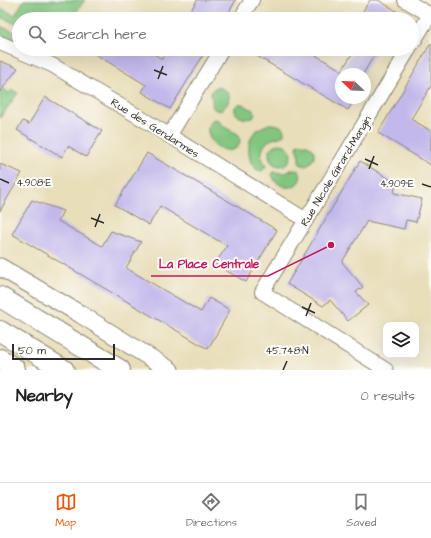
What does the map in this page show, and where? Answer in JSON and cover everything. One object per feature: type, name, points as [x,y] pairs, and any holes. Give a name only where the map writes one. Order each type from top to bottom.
[{"type":"highway","points":[[0,297],[120,370]]},
{"type":"highway","points":[[0,331],[64,370]]},
{"type":"highway","points":[[0,359],[15,370]]},
{"type":"main road","points":[[0,267],[170,370]]},
{"type":"street","points":[[244,12],[252,0]]},
{"type":"street","points":[[405,0],[430,14],[419,32]]},
{"type":"street","name":"Rue des Gendarmes","points":[[0,43],[12,48]]},
{"type":"street","name":"Rue des Gendarmes","points":[[31,56],[52,65],[141,118],[306,220]]},
{"type":"street","points":[[169,136],[218,56]]},
{"type":"street","name":"Rue Nicole Girard-Mangin","points":[[386,370],[262,292],[405,56]]},
{"type":"green space","points":[[24,0],[85,0],[76,12],[17,12]]},
{"type":"green space","points":[[0,8],[12,14],[12,22],[0,17]]},
{"type":"green space","points":[[0,26],[12,31],[12,41],[0,36]]},
{"type":"green space","points":[[0,86],[9,93],[12,90],[18,93],[0,118]]},
{"type":"green space","points":[[216,87],[222,88],[226,91],[229,97],[227,105],[219,111],[214,109],[212,106],[211,92]]},
{"type":"green space","points":[[238,104],[243,104],[254,111],[255,114],[253,118],[247,119],[240,117],[235,110],[235,107]]},
{"type":"green space","points":[[214,119],[218,120],[226,128],[238,134],[240,141],[238,146],[229,150],[216,146],[211,140],[208,132],[208,126]]},
{"type":"green space","points":[[269,124],[282,127],[284,135],[269,140],[265,144],[262,159],[266,166],[262,171],[257,170],[253,166],[249,156],[249,144],[255,132]]},
{"type":"green space","points":[[280,144],[288,147],[291,155],[288,163],[280,166],[272,163],[269,155],[272,147]]},
{"type":"green space","points":[[298,144],[308,145],[314,151],[311,162],[306,166],[300,164],[297,148]]},
{"type":"green space","points":[[293,169],[298,171],[301,178],[295,185],[285,187],[274,180],[272,174],[274,172],[286,173]]},
{"type":"building","points":[[197,0],[236,0],[229,12],[190,12]]},
{"type":"building","points":[[370,0],[378,0],[398,12],[362,12]]},
{"type":"building","points":[[431,43],[431,86],[411,119],[431,131],[431,165],[378,133]]},
{"type":"building","points":[[98,56],[157,56],[162,59],[164,56],[203,56],[170,109],[142,92],[146,85]]},
{"type":"building","points":[[257,56],[317,56],[338,68],[335,68],[335,102]]},
{"type":"building","points":[[351,56],[374,56],[367,68],[343,68]]},
{"type":"building","points":[[0,61],[18,68],[0,92]]},
{"type":"building","points":[[45,97],[102,131],[86,157],[68,146],[62,157],[17,130],[23,121],[29,124]]},
{"type":"building","points":[[338,104],[352,104],[348,110]]},
{"type":"building","points":[[147,153],[277,230],[246,282],[215,264],[227,246],[160,206],[149,225],[115,205]]},
{"type":"building","points":[[360,161],[396,183],[394,193],[422,199],[416,222],[406,220],[404,229],[367,221],[342,262],[363,287],[356,292],[368,305],[348,321],[330,300],[323,306],[287,284]]},
{"type":"building","points":[[0,164],[22,173],[0,211]]},
{"type":"building","points":[[32,200],[63,211],[58,221],[102,246],[111,231],[141,242],[126,268],[201,312],[209,298],[230,310],[208,349],[12,234]]},
{"type":"place","name":"La Place Centrale","points":[[331,245]]}]
